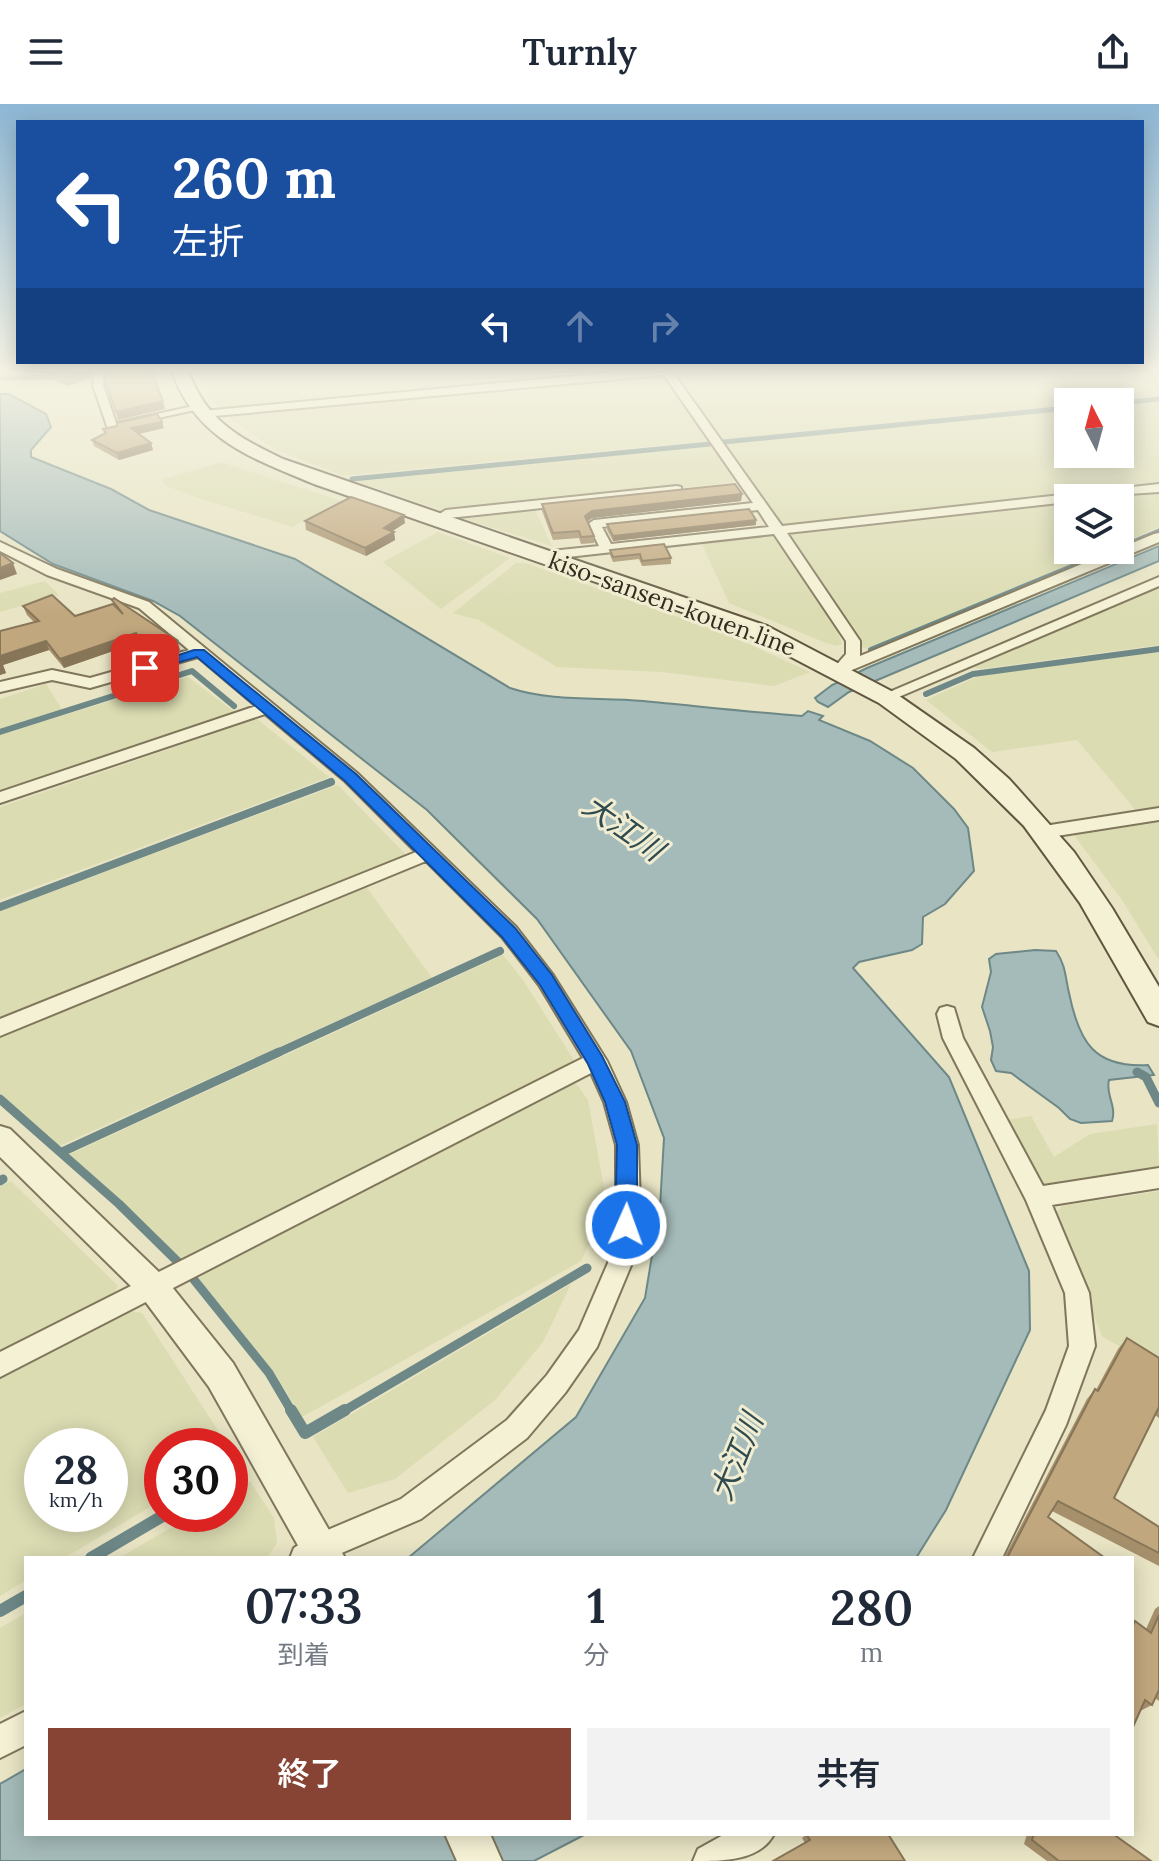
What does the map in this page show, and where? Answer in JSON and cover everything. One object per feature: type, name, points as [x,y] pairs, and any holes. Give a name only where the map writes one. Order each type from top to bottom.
[{"type":"main road","name":"kiso-sansen-kouen line","points":[[250,450],[435,520],[759,631],[880,692],[968,756],[1008,791],[1044,832],[1090,895],[1159,1014]]},
{"type":"street","points":[[722,450],[853,641],[853,655],[843,672]]},
{"type":"street","points":[[729,485],[745,483]]},
{"type":"street","points":[[435,520],[446,514],[698,488]]},
{"type":"street","points":[[1134,491],[1159,488]]},
{"type":"street","points":[[541,556],[1054,500]]},
{"type":"street","points":[[607,549],[594,524],[761,506]]},
{"type":"street","points":[[843,672],[1159,537]]},
{"type":"street","points":[[0,1138],[153,1287],[221,1375],[317,1554],[411,1509],[517,1429],[556,1384],[588,1338],[620,1263],[628,1203],[627,1145],[615,1102],[596,1061],[546,980],[509,932],[351,777],[144,605],[52,572],[1,547]]},
{"type":"street","points":[[914,685],[917,676],[1159,572]]},
{"type":"street","points":[[880,692],[914,685],[1159,581]]},
{"type":"street","points":[[0,687],[52,675],[90,683],[199,652]]},
{"type":"street","points":[[0,798],[267,708]]},
{"type":"street","points":[[1044,832],[1159,814]]},
{"type":"street","points":[[0,1028],[430,853]]},
{"type":"street","points":[[947,1014],[953,1038],[1037,1197],[1077,1293],[1082,1346],[1057,1416],[988,1556]]},
{"type":"street","points":[[0,1365],[596,1061]]},
{"type":"street","points":[[1037,1197],[1159,1178]]},
{"type":"street","points":[[0,1742],[24,1728]]},
{"type":"street","points":[[468,1836],[480,1861]]},
{"type":"street","points":[[710,1861],[754,1836]]},
{"type":"green space","points":[[276,450],[614,450],[343,476]]},
{"type":"green space","points":[[662,450],[714,450],[735,480],[731,483],[445,511],[355,481]]},
{"type":"green space","points":[[728,450],[1054,450],[1054,468],[1134,468],[1134,450],[1159,450],[1159,485],[1134,488],[1134,484],[1054,484],[1054,497],[787,526],[780,524]]},
{"type":"green space","points":[[221,462],[341,501],[292,527],[166,486],[162,480]]},
{"type":"green space","points":[[1159,490],[1159,527],[1134,538],[1134,493]]},
{"type":"green space","points":[[1054,502],[1054,564],[1071,564],[868,649],[862,647],[854,628],[787,535],[792,531]]},
{"type":"green space","points":[[534,507],[552,546],[457,517]]},
{"type":"green space","points":[[438,532],[510,558],[441,609],[383,562]]},
{"type":"green space","points":[[774,536],[836,627],[842,644],[826,643],[729,603],[701,542]]},
{"type":"green space","points":[[516,563],[526,563],[731,636],[810,672],[774,686],[662,672],[557,667],[479,620],[453,613]]},
{"type":"green space","points":[[45,581],[59,595],[0,612],[0,593]]},
{"type":"green space","points":[[1159,586],[1159,645],[980,669],[974,667]]},
{"type":"green space","points":[[1159,652],[1159,811],[1139,814],[1077,740],[992,752],[926,700],[979,676]]},
{"type":"green space","points":[[188,677],[237,714],[0,793],[0,735]]},
{"type":"green space","points":[[46,684],[62,710],[0,729],[0,699]]},
{"type":"green space","points":[[257,719],[329,777],[0,900],[0,807]]},
{"type":"green space","points":[[338,785],[409,858],[0,1022],[0,911]]},
{"type":"green space","points":[[1159,819],[1159,960],[1122,900],[1074,835]]},
{"type":"green space","points":[[365,885],[432,978],[59,1146],[0,1095],[0,1034]]},
{"type":"green space","points":[[503,955],[523,980],[577,1065],[182,1261],[68,1155]]},
{"type":"green space","points":[[574,1081],[588,1100],[604,1187],[593,1237],[581,1261],[302,1417],[274,1372],[196,1275]]},
{"type":"green space","points":[[1031,1116],[1054,1157],[1090,1134],[1157,1124],[1159,1169],[1054,1187],[1038,1182],[1007,1120]]},
{"type":"green space","points":[[11,1181],[118,1286],[109,1301],[0,1356],[0,1186]]},
{"type":"green space","points":[[1159,1191],[1159,1370],[1102,1336],[1053,1215],[1062,1206]]},
{"type":"green space","points":[[571,1284],[543,1342],[495,1400],[395,1479],[348,1493],[313,1437]]},
{"type":"green space","points":[[119,1310],[142,1313],[216,1428],[144,1428],[144,1511],[128,1520],[128,1428],[24,1428],[24,1532],[108,1532],[67,1556],[24,1556],[24,1581],[0,1596],[0,1371]]},
{"type":"green space","points":[[250,1481],[274,1518],[277,1543],[268,1556],[122,1556],[163,1532],[248,1532]]},
{"type":"green space","points":[[24,1614],[24,1705],[0,1718],[0,1628]]},
{"type":"water","name":"大江川","points":[[0,450],[31,450],[31,457],[111,489],[149,510],[295,559],[510,688],[559,697],[643,701],[802,716],[808,711],[823,716],[819,720],[870,741],[913,768],[954,809],[968,828],[974,871],[945,904],[923,917],[922,944],[912,950],[859,962],[853,968],[949,1077],[1029,1271],[1030,1330],[946,1510],[917,1556],[410,1556],[576,1417],[645,1298],[660,1207],[664,1138],[631,1051],[537,919],[427,810],[180,616],[153,601],[53,564],[0,531]]},
{"type":"water","points":[[1159,546],[1159,561],[849,692],[828,707],[815,698],[832,685],[867,668],[1116,564],[1134,564],[1134,556]]},
{"type":"water","points":[[1056,951],[1059,956],[1078,1025],[1092,1048],[1114,1062],[1148,1065],[1154,1075],[1109,1080],[1112,1121],[1081,1123],[1070,1119],[1011,1073],[996,1071],[991,1060],[993,1047],[982,1007],[991,972],[989,959],[996,954]]},
{"type":"water","points":[[24,1770],[24,1836],[582,1836],[534,1861],[0,1861],[0,1784]]},
{"type":"building","points":[[735,484],[742,494],[592,511],[585,516],[594,536],[581,537],[579,531],[553,533],[542,504]]},
{"type":"building","points":[[351,497],[404,515],[384,528],[394,532],[365,548],[305,521]]},
{"type":"building","points":[[749,509],[756,520],[613,536],[607,524]]},
{"type":"building","points":[[664,544],[671,558],[642,561],[640,554],[613,557],[610,550]]},
{"type":"building","points":[[0,553],[13,563],[0,568]]},
{"type":"building","points":[[52,595],[75,616],[113,604],[123,614],[112,600],[114,598],[177,640],[147,648],[136,633],[60,659],[46,641],[0,656],[0,631],[39,621],[23,606]]},
{"type":"building","points":[[1127,1338],[1159,1358],[1159,1407],[1114,1498],[1159,1527],[1159,1553],[1058,1501],[1048,1517],[1102,1556],[1008,1556],[1095,1389],[1098,1391]]},
{"type":"building","points":[[1159,1615],[1159,1690],[1152,1705],[1145,1700],[1134,1725],[1135,1621],[1151,1633]]},
{"type":"building","points":[[807,1836],[889,1836],[905,1861],[773,1861],[810,1840]]},
{"type":"building","points":[[1033,1836],[1116,1836],[1151,1861],[1059,1861],[1032,1840]]},
{"type":"waterway","points":[[352,479],[649,450]]},
{"type":"waterway","points":[[1134,542],[1159,531]]},
{"type":"waterway","points":[[871,650],[1079,564]]},
{"type":"waterway","points":[[926,694],[973,674],[1159,649]]},
{"type":"waterway","points":[[0,732],[192,671],[234,706]]},
{"type":"waterway","points":[[0,907],[331,782]]},
{"type":"waterway","points":[[275,1054],[500,951]]},
{"type":"waterway","points":[[62,1152],[279,1052]]},
{"type":"waterway","points":[[1137,1072],[1146,1077],[1159,1103]]},
{"type":"waterway","points":[[0,1099],[119,1204],[181,1265]]},
{"type":"waterway","points":[[342,1412],[587,1268]]},
{"type":"waterway","points":[[191,1276],[269,1373],[292,1412]]},
{"type":"waterway","points":[[291,1410],[305,1433],[345,1410]]},
{"type":"waterway","points":[[94,1556],[144,1527]]},
{"type":"waterway","points":[[0,1611],[24,1597]]},
{"type":"route","points":[[145,668],[199,652],[351,777],[509,932],[546,980],[596,1061],[615,1102],[627,1145],[626,1225]]}]
